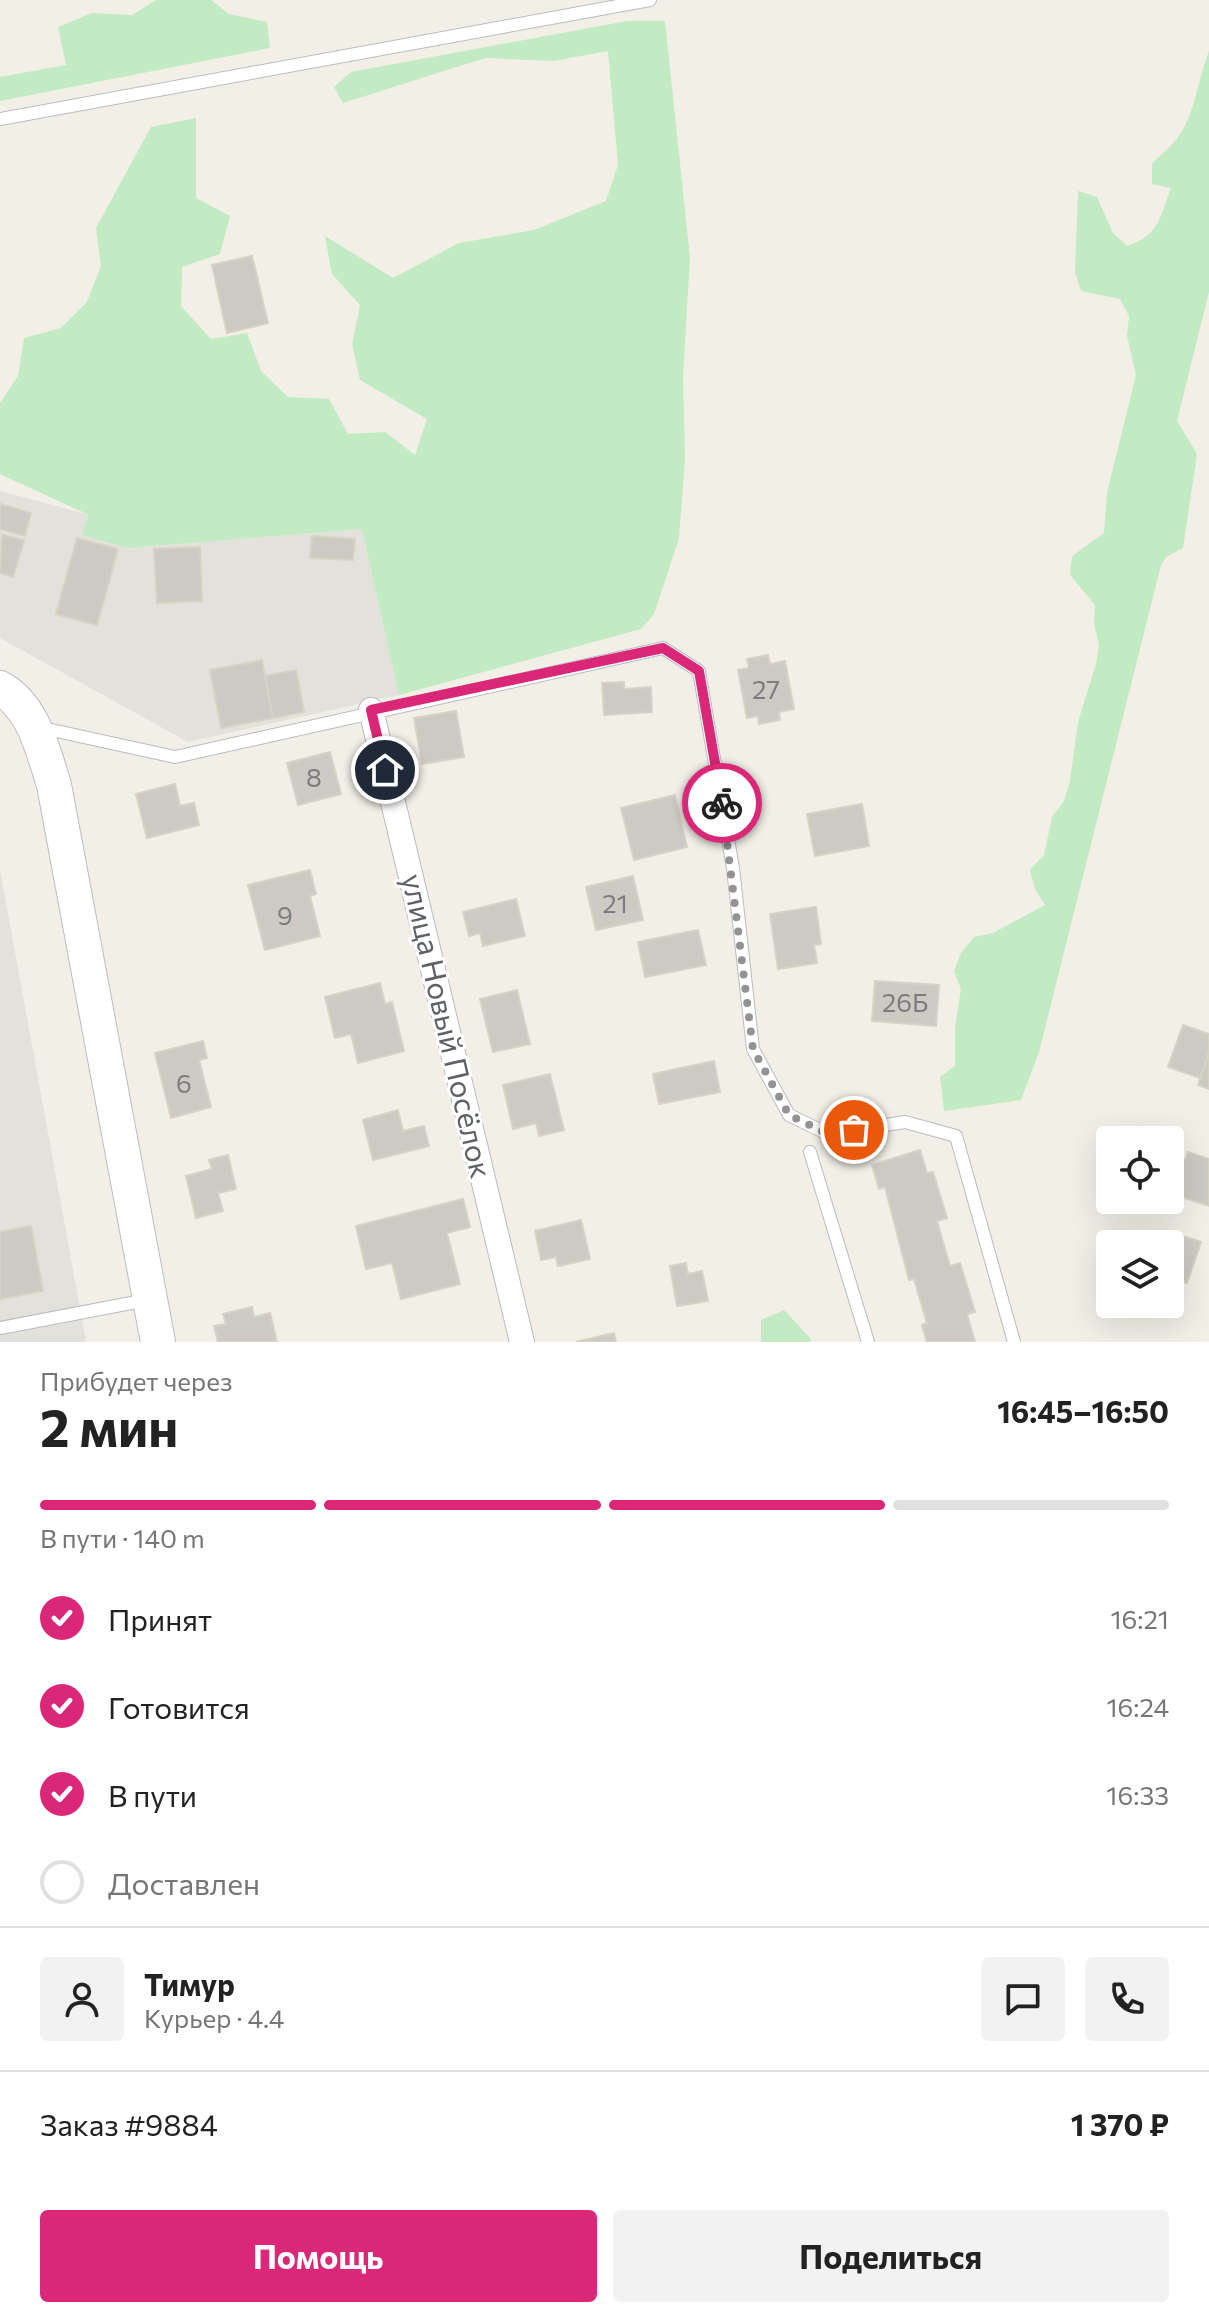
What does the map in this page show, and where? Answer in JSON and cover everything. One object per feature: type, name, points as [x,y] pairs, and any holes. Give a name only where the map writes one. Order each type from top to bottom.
[{"type":"main road","points":[[0,688],[8,692],[35,727],[54,785],[158,1342]]},
{"type":"street","name":"улица Новый Посёлок","points":[[371,710],[522,1342]]},
{"type":"lane","points":[[0,119],[650,0]]},
{"type":"lane","points":[[35,727],[175,757],[371,710],[663,648],[699,671],[733,868],[753,1049],[789,1115],[828,1134],[905,1122],[956,1136],[1014,1342]]},
{"type":"lane","points":[[810,1152],[868,1342]]},
{"type":"lane","points":[[0,1328],[150,1300]]},
{"type":"shaded area","points":[[0,491],[90,515],[83,534],[128,548],[362,529],[399,695],[188,742],[0,638]]},
{"type":"shaded area","points":[[0,870],[86,1341],[82,1342],[0,1342]]},
{"type":"green space","points":[[156,0],[211,0],[229,14],[267,22],[270,48],[0,101],[0,77],[66,65],[58,27],[92,13],[132,15]]},
{"type":"green space","points":[[627,21],[665,21],[690,258],[683,376],[685,458],[679,538],[654,614],[641,629],[399,695],[362,529],[128,548],[82,535],[89,515],[0,474],[0,403],[18,376],[24,338],[61,328],[87,302],[101,266],[96,228],[151,127],[196,118],[196,198],[230,216],[220,254],[182,267],[181,306],[211,339],[247,333],[261,371],[288,397],[329,399],[348,434],[385,432],[415,455],[427,419],[360,380],[352,344],[360,305],[332,274],[325,236],[393,278],[459,243],[534,230],[606,201],[618,165],[608,51],[553,61],[485,58],[343,103],[334,87],[351,72]]},
{"type":"green space","points":[[1209,51],[1209,292],[1177,421],[1197,454],[1183,548],[1166,557],[1161,565],[1039,1052],[1021,1100],[944,1111],[940,1077],[955,1066],[955,1028],[961,989],[954,971],[961,953],[974,937],[993,933],[1045,905],[1035,889],[1030,870],[1044,855],[1052,817],[1064,801],[1070,781],[1078,722],[1099,645],[1094,624],[1095,605],[1070,575],[1072,556],[1104,533],[1107,493],[1136,375],[1127,336],[1129,316],[1120,299],[1081,291],[1075,272],[1078,191],[1097,197],[1113,233],[1127,246],[1152,231],[1171,188],[1152,184],[1152,164],[1185,126]]},
{"type":"green space","points":[[784,1310],[811,1342],[761,1342],[761,1320]]},
{"type":"building","points":[[252,256],[268,323],[227,333],[212,265]]},
{"type":"building","points":[[0,504],[31,513],[25,536],[0,529]]},
{"type":"building","points":[[2,535],[24,540],[13,577],[0,573]]},
{"type":"building","points":[[312,536],[355,539],[353,560],[310,558]]},
{"type":"building","points":[[77,538],[118,549],[97,625],[56,614]]},
{"type":"building","points":[[200,547],[202,601],[157,603],[154,549]]},
{"type":"building","points":[[768,655],[770,664],[785,661],[794,709],[779,712],[780,720],[759,724],[758,716],[747,718],[738,670],[749,668],[747,659]]},
{"type":"building","points":[[262,660],[273,718],[221,728],[210,670]]},
{"type":"building","points":[[296,670],[304,712],[273,718],[265,676]]},
{"type":"building","points":[[624,682],[624,689],[651,687],[652,712],[604,715],[602,683]]},
{"type":"building","points":[[456,711],[464,757],[422,764],[414,718]]},
{"type":"building","points":[[330,752],[341,794],[298,805],[287,763]]},
{"type":"building","points":[[175,784],[180,806],[194,803],[199,825],[147,838],[136,794]]},
{"type":"building","points":[[675,795],[687,847],[634,860],[621,808]]},
{"type":"building","points":[[862,804],[869,846],[815,856],[807,814]]},
{"type":"building","points":[[310,870],[316,894],[310,896],[320,936],[265,950],[248,885]]},
{"type":"building","points":[[633,876],[643,920],[596,930],[586,887]]},
{"type":"building","points":[[516,899],[525,936],[483,946],[480,933],[469,936],[463,912]]},
{"type":"building","points":[[816,907],[821,944],[814,945],[817,963],[778,969],[770,914]]},
{"type":"building","points":[[698,930],[706,965],[645,977],[638,942]]},
{"type":"building","points":[[875,981],[939,985],[936,1026],[872,1021]]},
{"type":"building","points":[[380,983],[385,1004],[392,1002],[404,1051],[358,1063],[351,1034],[335,1038],[325,997]]},
{"type":"building","points":[[517,990],[530,1044],[493,1052],[480,999]]},
{"type":"building","points":[[1183,1025],[1209,1034],[1209,1052],[1200,1078],[1168,1067]]},
{"type":"building","points":[[203,1041],[207,1058],[199,1060],[211,1107],[171,1118],[155,1053]]},
{"type":"building","points":[[1209,1052],[1209,1089],[1198,1085]]},
{"type":"building","points":[[714,1061],[720,1092],[659,1104],[653,1074]]},
{"type":"building","points":[[550,1074],[564,1130],[539,1136],[536,1123],[513,1129],[503,1085]]},
{"type":"building","points":[[398,1110],[403,1131],[424,1126],[429,1146],[373,1160],[363,1120]]},
{"type":"building","points":[[920,1150],[927,1173],[933,1172],[947,1218],[937,1221],[950,1266],[960,1263],[975,1312],[967,1314],[975,1342],[927,1342],[922,1325],[927,1323],[914,1279],[909,1280],[885,1187],[879,1189],[872,1165]]},
{"type":"building","points":[[1188,1152],[1209,1159],[1209,1206],[1184,1198]]},
{"type":"building","points":[[228,1155],[236,1189],[218,1193],[223,1211],[196,1218],[186,1176],[212,1169],[209,1160]]},
{"type":"building","points":[[463,1199],[470,1227],[447,1233],[460,1284],[401,1299],[392,1263],[366,1269],[356,1226]]},
{"type":"building","points":[[581,1220],[590,1259],[558,1266],[556,1257],[541,1260],[535,1231]]},
{"type":"building","points":[[31,1226],[43,1291],[0,1299],[0,1232]]},
{"type":"building","points":[[1184,1237],[1201,1242],[1187,1283],[1184,1282]]},
{"type":"building","points":[[686,1263],[688,1274],[702,1271],[708,1301],[677,1306],[670,1266]]},
{"type":"building","points":[[252,1307],[254,1317],[270,1313],[277,1342],[218,1342],[214,1326],[226,1324],[223,1314]]},
{"type":"building","points":[[614,1333],[616,1342],[576,1342]]},
{"type":"way so far","points":[[722,803],[733,868],[753,1049],[789,1115],[828,1134],[854,1130]]},
{"type":"route","points":[[385,770],[371,710],[663,648],[699,671],[722,803]]}]
